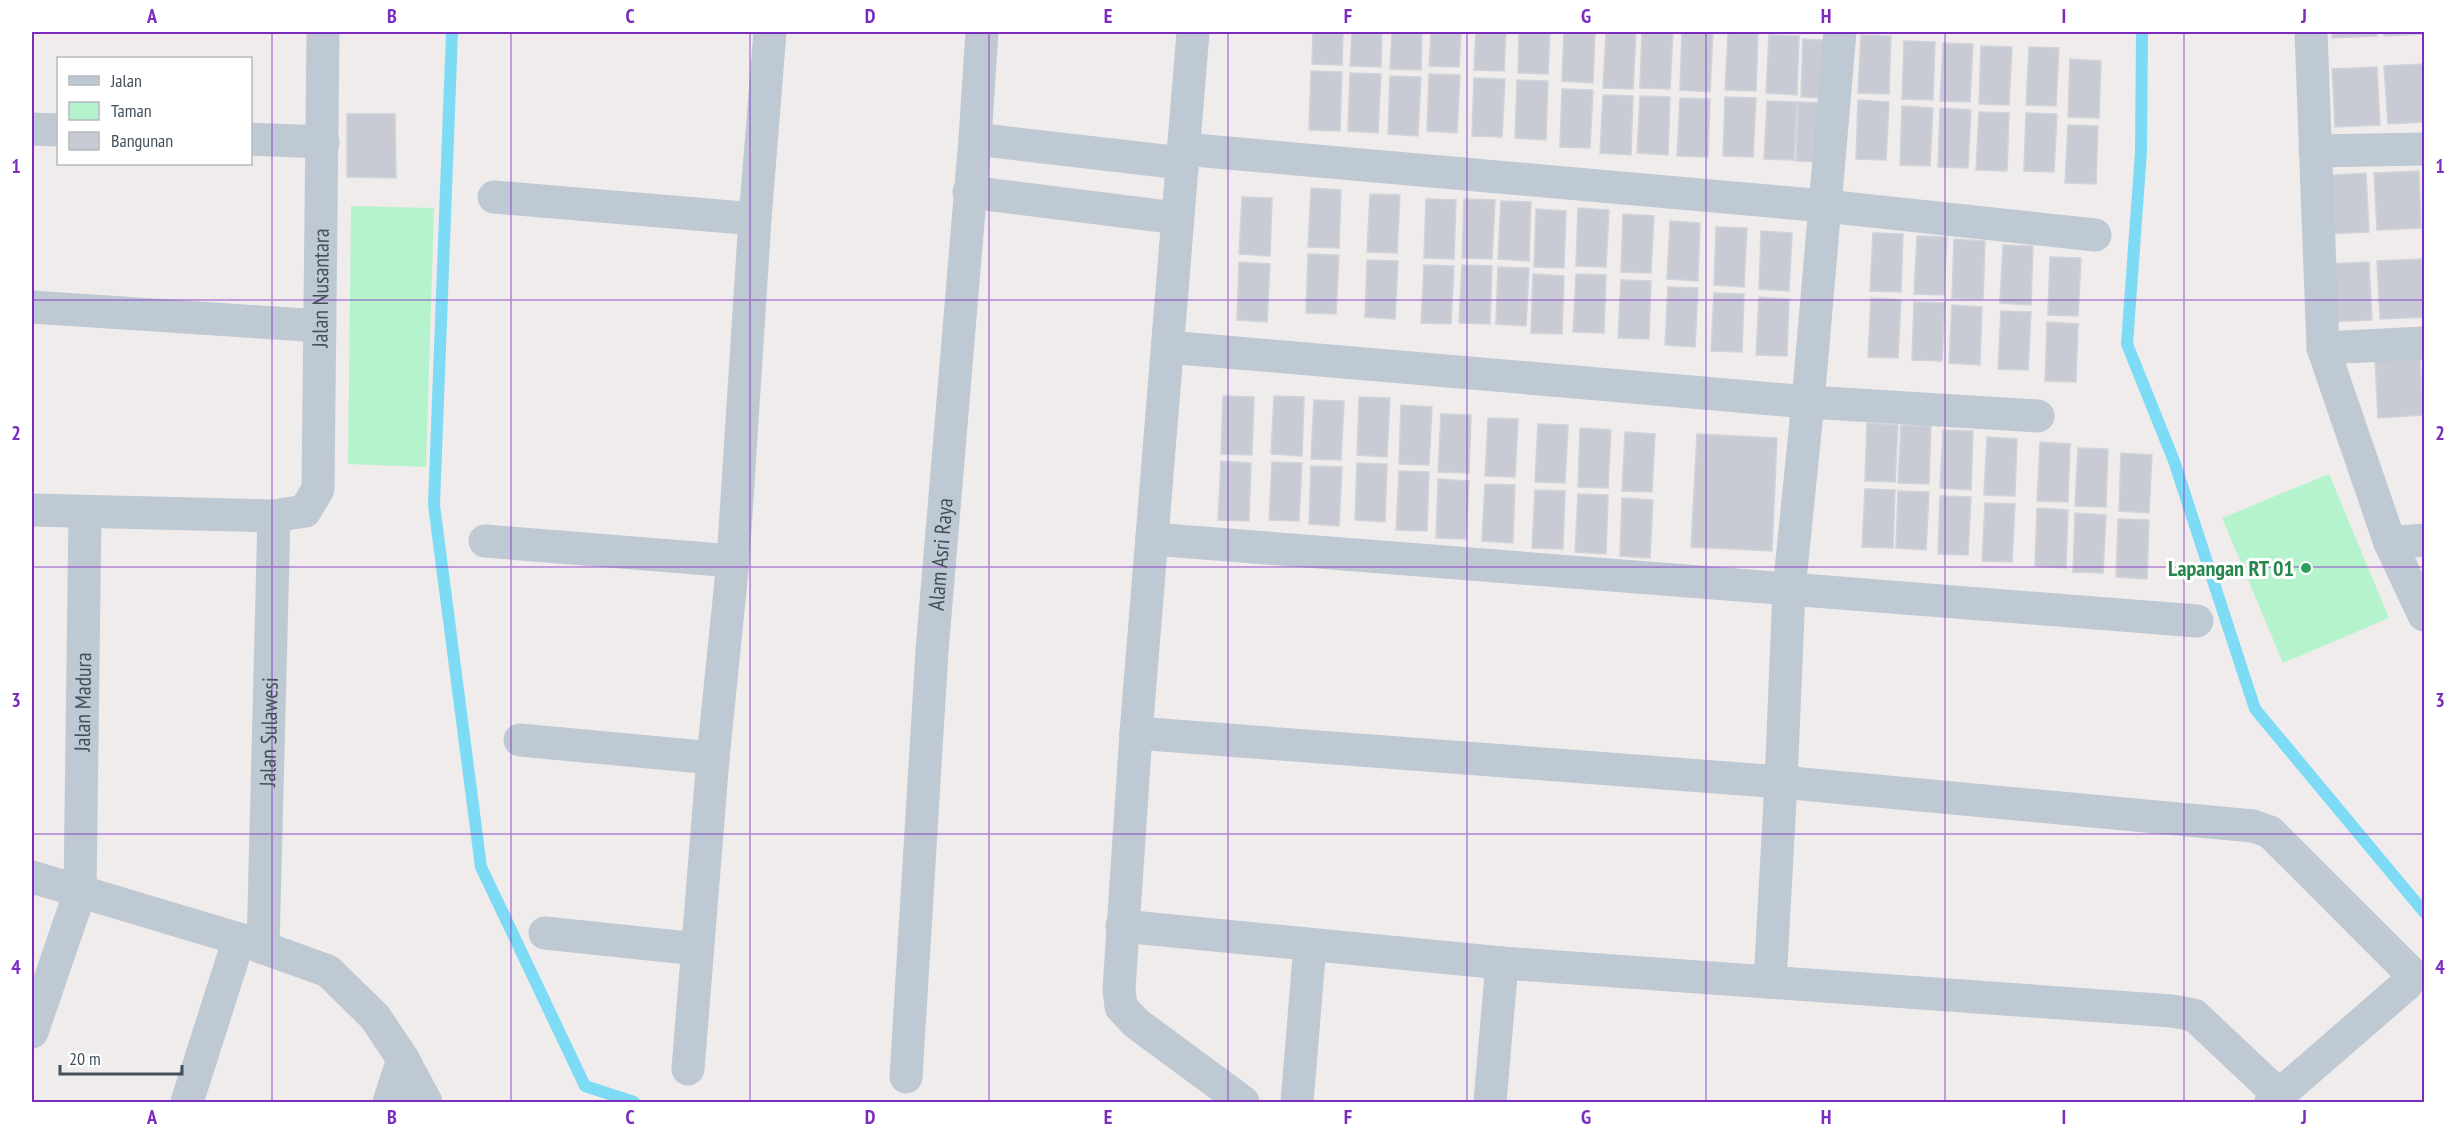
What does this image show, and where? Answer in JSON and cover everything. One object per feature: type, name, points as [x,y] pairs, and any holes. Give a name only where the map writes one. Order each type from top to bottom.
[{"type":"street","name":"Jalan Nusantara","points":[[274,516],[305,511],[318,489],[323,32]]},
{"type":"street","points":[[688,1069],[713,758],[733,561],[754,219],[770,32]]},
{"type":"street","name":"Alam Asri Raya","points":[[906,1077],[932,651],[982,32]]},
{"type":"street","points":[[1193,32],[1136,733],[1119,989],[1121,1007],[1136,1023],[1243,1102]]},
{"type":"street","points":[[1770,982],[1789,590],[1809,402],[1840,32]]},
{"type":"street","points":[[2311,32],[2322,348],[2390,543],[2424,615]]},
{"type":"street","points":[[32,129],[57,130]]},
{"type":"street","points":[[252,139],[323,142]]},
{"type":"street","points":[[975,139],[1825,206],[2095,235]]},
{"type":"street","points":[[2315,151],[2424,149]]},
{"type":"street","points":[[969,192],[1177,218]]},
{"type":"street","points":[[494,197],[754,219]]},
{"type":"street","points":[[32,307],[320,326]]},
{"type":"street","points":[[2322,348],[2424,343]]},
{"type":"street","points":[[1168,347],[1809,402],[2038,416]]},
{"type":"street","points":[[32,510],[274,516]]},
{"type":"street","name":"Jalan Madura","points":[[32,1032],[80,892],[85,512]]},
{"type":"street","name":"Jalan Sulawesi","points":[[187,1102],[251,944],[274,516]]},
{"type":"street","points":[[1152,539],[2197,621]]},
{"type":"street","points":[[2390,543],[2424,540]]},
{"type":"street","points":[[485,541],[733,561]]},
{"type":"street","points":[[1122,926],[1502,963],[2172,1011],[2194,1015],[2275,1099],[2407,984],[2410,972],[2270,832],[2253,826],[1781,782],[1136,733]]},
{"type":"street","points":[[520,740],[713,758]]},
{"type":"street","points":[[32,877],[328,970],[375,1017],[403,1059],[426,1102]]},
{"type":"street","points":[[545,933],[697,949]]},
{"type":"street","points":[[1297,1102],[1310,945]]},
{"type":"street","points":[[1490,1102],[1502,963]]},
{"type":"street","points":[[389,1102],[403,1059]]},
{"type":"green space","points":[[351,206],[434,208],[426,467],[348,464]]},
{"type":"green space","name":"Lapangan RT 01","points":[[2329,474],[2389,618],[2283,663],[2222,518]]},
{"type":"building","points":[[1313,32],[1343,32],[1342,65],[1312,64]]},
{"type":"building","points":[[1352,32],[1382,32],[1381,67],[1350,66]]},
{"type":"building","points":[[1392,32],[1422,32],[1421,70],[1390,69]]},
{"type":"building","points":[[1431,32],[1461,32],[1459,67],[1429,66]]},
{"type":"building","points":[[1476,32],[1506,32],[1504,71],[1474,70]]},
{"type":"building","points":[[1519,32],[1550,32],[1548,74],[1518,73]]},
{"type":"building","points":[[1564,32],[1595,32],[1593,83],[1562,81]]},
{"type":"building","points":[[1606,32],[1636,32],[1633,89],[1603,88]]},
{"type":"building","points":[[1642,32],[1673,32],[1670,89],[1640,88]]},
{"type":"building","points":[[1682,32],[1713,33],[1710,92],[1680,90]]},
{"type":"building","points":[[1728,32],[1758,33],[1756,91],[1725,90]]},
{"type":"building","points":[[2332,32],[2377,32],[2377,36],[2332,38]]},
{"type":"building","points":[[2384,32],[2424,32],[2424,34],[2384,36]]},
{"type":"building","points":[[1769,35],[1799,36],[1797,95],[1766,93]]},
{"type":"building","points":[[1861,35],[1891,36],[1889,94],[1858,93]]},
{"type":"building","points":[[1803,39],[1834,41],[1832,98],[1801,97]]},
{"type":"building","points":[[1904,41],[1935,42],[1933,100],[1902,99]]},
{"type":"building","points":[[1943,43],[1973,44],[1970,102],[1940,101]]},
{"type":"building","points":[[1981,46],[2012,47],[2009,105],[1979,104]]},
{"type":"building","points":[[2029,47],[2059,48],[2056,106],[2026,105]]},
{"type":"building","points":[[2070,59],[2101,61],[2099,118],[2068,117]]},
{"type":"building","points":[[2424,64],[2424,122],[2388,124],[2384,66]]},
{"type":"building","points":[[2377,67],[2380,125],[2335,127],[2332,69]]},
{"type":"building","points":[[1311,71],[1342,72],[1340,131],[1309,130]]},
{"type":"building","points":[[1350,73],[1381,74],[1378,133],[1348,131]]},
{"type":"building","points":[[1429,74],[1460,75],[1457,133],[1427,131]]},
{"type":"building","points":[[1390,76],[1421,77],[1418,136],[1388,134]]},
{"type":"building","points":[[1474,78],[1505,79],[1502,137],[1472,136]]},
{"type":"building","points":[[1517,80],[1548,81],[1546,140],[1515,138]]},
{"type":"building","points":[[1562,89],[1593,90],[1590,148],[1560,147]]},
{"type":"building","points":[[1603,95],[1633,96],[1631,155],[1600,153]]},
{"type":"building","points":[[1640,96],[1670,97],[1668,155],[1637,153]]},
{"type":"building","points":[[1725,97],[1756,98],[1753,157],[1723,156]]},
{"type":"building","points":[[1680,98],[1710,99],[1708,157],[1677,156]]},
{"type":"building","points":[[1858,100],[1889,102],[1886,160],[1856,159]]},
{"type":"building","points":[[1767,101],[1797,102],[1794,160],[1764,159]]},
{"type":"building","points":[[1798,102],[1829,103],[1826,162],[1796,161]]},
{"type":"building","points":[[1902,106],[1933,108],[1930,166],[1900,165]]},
{"type":"building","points":[[1940,108],[1971,110],[1968,168],[1938,167]]},
{"type":"building","points":[[1979,112],[2009,113],[2007,171],[1976,170]]},
{"type":"building","points":[[2026,113],[2057,114],[2054,172],[2024,171]]},
{"type":"building","points":[[347,114],[395,114],[396,178],[347,177]]},
{"type":"building","points":[[2068,125],[2098,126],[2096,184],[2065,183]]},
{"type":"building","points":[[2419,171],[2421,228],[2377,230],[2374,173]]},
{"type":"building","points":[[2366,173],[2369,232],[2324,234],[2321,176]]},
{"type":"building","points":[[1311,188],[1341,190],[1339,248],[1308,247]]},
{"type":"building","points":[[1370,194],[1400,195],[1397,253],[1367,252]]},
{"type":"building","points":[[1242,197],[1272,198],[1270,256],[1239,254]]},
{"type":"building","points":[[1426,199],[1456,200],[1454,259],[1424,258]]},
{"type":"building","points":[[1464,199],[1495,200],[1492,259],[1462,258]]},
{"type":"building","points":[[1501,201],[1531,202],[1529,261],[1498,259]]},
{"type":"building","points":[[1578,208],[1609,210],[1606,267],[1576,266]]},
{"type":"building","points":[[1536,209],[1566,211],[1564,268],[1534,267]]},
{"type":"building","points":[[1623,214],[1654,216],[1651,273],[1621,272]]},
{"type":"building","points":[[1670,221],[1700,223],[1698,281],[1667,279]]},
{"type":"building","points":[[1716,227],[1747,228],[1744,287],[1714,285]]},
{"type":"building","points":[[1761,231],[1792,233],[1789,291],[1759,289]]},
{"type":"building","points":[[1873,233],[1903,234],[1901,292],[1870,291]]},
{"type":"building","points":[[1917,236],[1947,237],[1944,295],[1914,294]]},
{"type":"building","points":[[1954,239],[1985,241],[1983,299],[1952,298]]},
{"type":"building","points":[[2003,245],[2033,246],[2031,305],[2000,303]]},
{"type":"building","points":[[1308,254],[1339,255],[1336,314],[1306,313]]},
{"type":"building","points":[[2050,257],[2081,258],[2078,316],[2048,315]]},
{"type":"building","points":[[2422,259],[2424,317],[2380,319],[2377,261]]},
{"type":"building","points":[[1367,260],[1398,261],[1395,319],[1365,317]]},
{"type":"building","points":[[1239,262],[1270,264],[1267,322],[1237,320]]},
{"type":"building","points":[[2369,262],[2372,320],[2327,322],[2325,264]]},
{"type":"building","points":[[1424,265],[1454,266],[1451,324],[1421,323]]},
{"type":"building","points":[[1462,265],[1492,266],[1490,324],[1459,323]]},
{"type":"building","points":[[1498,267],[1529,268],[1526,326],[1496,324]]},
{"type":"building","points":[[1533,274],[1564,276],[1562,334],[1531,333]]},
{"type":"building","points":[[1576,274],[1606,275],[1604,333],[1573,332]]},
{"type":"building","points":[[1621,280],[1651,281],[1649,339],[1618,338]]},
{"type":"building","points":[[1668,287],[1698,288],[1695,347],[1665,345]]},
{"type":"building","points":[[1714,293],[1744,294],[1742,352],[1711,351]]},
{"type":"building","points":[[1759,297],[1789,299],[1787,356],[1756,355]]},
{"type":"building","points":[[1871,298],[1901,300],[1898,358],[1868,357]]},
{"type":"building","points":[[1914,302],[1945,303],[1942,361],[1912,360]]},
{"type":"building","points":[[1952,305],[1982,307],[1980,365],[1949,363]]},
{"type":"building","points":[[2001,311],[2031,312],[2028,370],[1998,369]]},
{"type":"building","points":[[2047,322],[2078,324],[2076,382],[2045,381]]},
{"type":"building","points":[[2420,358],[2423,415],[2378,418],[2375,360]]},
{"type":"building","points":[[1223,396],[1254,397],[1252,455],[1221,454]]},
{"type":"building","points":[[1274,396],[1304,397],[1302,456],[1271,454]]},
{"type":"building","points":[[1359,397],[1390,398],[1387,457],[1357,455]]},
{"type":"building","points":[[1314,400],[1344,401],[1341,460],[1311,459]]},
{"type":"building","points":[[1401,405],[1432,407],[1429,465],[1399,464]]},
{"type":"building","points":[[1441,414],[1471,415],[1469,473],[1438,472]]},
{"type":"building","points":[[1488,418],[1518,419],[1515,477],[1485,476]]},
{"type":"building","points":[[1867,423],[1898,425],[1895,482],[1865,481]]},
{"type":"building","points":[[1538,424],[1568,425],[1565,483],[1535,482]]},
{"type":"building","points":[[1901,425],[1931,426],[1929,484],[1898,483]]},
{"type":"building","points":[[1580,428],[1611,430],[1608,488],[1578,487]]},
{"type":"building","points":[[1943,430],[1973,431],[1971,490],[1940,488]]},
{"type":"building","points":[[1625,432],[1655,434],[1652,492],[1622,491]]},
{"type":"building","points":[[1697,434],[1777,438],[1772,551],[1691,547]]},
{"type":"building","points":[[1987,437],[2017,439],[2015,496],[1984,495]]},
{"type":"building","points":[[2040,442],[2070,444],[2068,502],[2037,501]]},
{"type":"building","points":[[2078,448],[2108,449],[2106,507],[2075,506]]},
{"type":"building","points":[[2121,453],[2152,455],[2149,513],[2119,511]]},
{"type":"building","points":[[1221,461],[1251,463],[1249,521],[1218,520]]},
{"type":"building","points":[[1272,462],[1302,463],[1299,521],[1269,520]]},
{"type":"building","points":[[1357,463],[1387,464],[1385,522],[1355,520]]},
{"type":"building","points":[[1311,466],[1342,467],[1339,526],[1309,524]]},
{"type":"building","points":[[1399,471],[1429,472],[1427,531],[1396,530]]},
{"type":"building","points":[[1438,479],[1469,481],[1466,539],[1436,538]]},
{"type":"building","points":[[1485,484],[1515,485],[1513,543],[1482,541]]},
{"type":"building","points":[[1865,489],[1895,490],[1893,548],[1862,547]]},
{"type":"building","points":[[1535,490],[1565,491],[1563,549],[1532,548]]},
{"type":"building","points":[[1898,491],[1929,492],[1926,550],[1896,548]]},
{"type":"building","points":[[1578,494],[1608,495],[1606,554],[1575,552]]},
{"type":"building","points":[[1940,496],[1971,497],[1968,555],[1938,554]]},
{"type":"building","points":[[1622,498],[1653,500],[1650,558],[1620,556]]},
{"type":"building","points":[[1985,503],[2015,504],[2012,562],[1982,561]]},
{"type":"building","points":[[2037,508],[2068,510],[2066,568],[2035,566]]},
{"type":"building","points":[[2075,513],[2106,515],[2103,573],[2073,572]]},
{"type":"building","points":[[2118,519],[2149,520],[2147,579],[2116,577]]},
{"type":"waterway","points":[[452,32],[434,505],[481,867],[585,1086],[634,1102]]},
{"type":"waterway","points":[[2142,32],[2141,152],[2127,344],[2174,461],[2255,709],[2424,912]]},
{"type":"place","name":"Lapangan RT 01","points":[[2306,568]]}]
